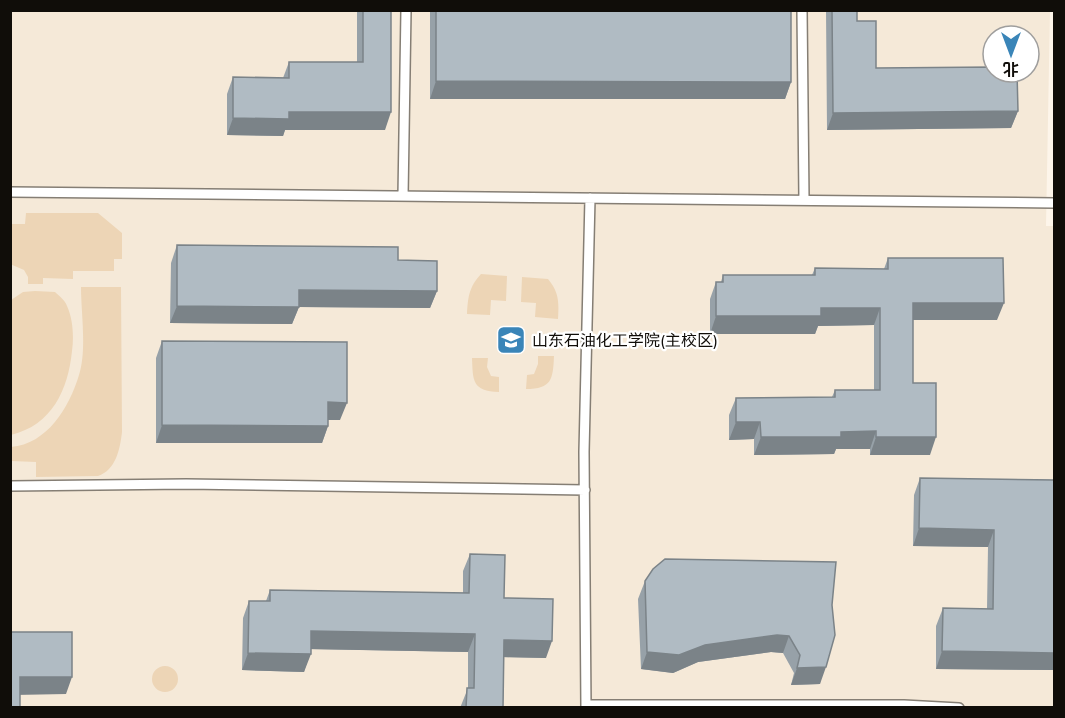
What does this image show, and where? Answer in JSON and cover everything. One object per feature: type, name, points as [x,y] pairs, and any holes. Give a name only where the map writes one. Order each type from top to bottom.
[{"type":"lane","points":[[403,196],[406,10]]},
{"type":"lane","points":[[802,10],[804,200]]},
{"type":"lane","points":[[10,192],[1054,203]]},
{"type":"lane","points":[[590,198],[585,490],[586,706],[904,705],[960,708]]},
{"type":"lane","points":[[10,486],[186,484],[585,490]]},
{"type":"shaded area","name":"山东石油化工学院(主校区)","points":[[10,11],[1050,11],[1046,226],[1054,226],[1054,707],[11,707]]},
{"type":"shaded area","points":[[26,213],[98,213],[122,233],[122,259],[114,259],[114,271],[73,271],[73,279],[43,278],[43,284],[28,284],[28,277],[24,270],[10,264],[11,224],[25,224]]},
{"type":"shaded area","points":[[481,274],[507,276],[506,301],[491,300],[490,315],[467,314],[470,293]]},
{"type":"shaded area","points":[[522,277],[548,279],[558,298],[558,319],[535,317],[536,303],[521,302]]},
{"type":"shaded area","points":[[81,287],[121,287],[122,432],[120,445],[113,464],[98,476],[36,477],[36,462],[11,461],[11,447],[24,444],[46,432],[63,411],[75,387],[83,354]]},
{"type":"shaded area","points":[[23,292],[55,292],[66,304],[71,317],[73,334],[70,365],[62,392],[47,414],[25,430],[11,435],[11,300]]},
{"type":"shaded area","points":[[538,356],[554,356],[552,377],[546,385],[526,389],[527,375],[534,374]]},
{"type":"shaded area","points":[[472,358],[488,358],[487,367],[491,376],[499,377],[499,392],[479,387],[474,379]]},
{"type":"shaded area","points":[[165,666],[174,670],[178,679],[174,688],[165,692],[156,688],[152,679],[156,670]]},
{"type":"building","points":[[363,10],[391,10],[391,112],[289,112],[289,119],[233,118],[233,77],[289,78],[289,62],[363,62]]},
{"type":"building","points":[[436,10],[791,10],[791,82],[436,81]]},
{"type":"building","points":[[832,10],[857,10],[857,21],[876,21],[876,68],[981,67],[981,84],[1017,84],[1018,111],[833,113]]},
{"type":"building","points":[[177,245],[398,247],[398,260],[437,261],[437,291],[299,290],[299,307],[177,306]]},
{"type":"building","points":[[888,258],[1003,258],[1004,303],[913,303],[913,383],[936,383],[936,437],[876,437],[876,431],[841,432],[841,437],[761,437],[760,422],[736,422],[736,398],[835,397],[835,390],[880,390],[880,308],[821,308],[821,316],[716,316],[716,282],[723,282],[723,275],[815,275],[815,268],[888,269]]},
{"type":"building","points":[[162,341],[347,342],[347,403],[328,402],[328,426],[162,425]]},
{"type":"building","points":[[920,478],[1054,480],[1054,653],[942,651],[943,608],[993,609],[994,530],[919,528]]},
{"type":"building","points":[[470,554],[505,555],[504,598],[553,599],[552,641],[504,640],[503,708],[466,708],[467,688],[474,688],[475,634],[311,631],[311,654],[248,653],[249,601],[270,601],[270,590],[469,593]]},
{"type":"building","points":[[665,559],[836,562],[832,605],[835,635],[826,667],[797,668],[800,655],[789,636],[777,635],[705,645],[679,655],[647,652],[645,581],[653,569]]},
{"type":"building","points":[[10,632],[72,632],[72,677],[20,677],[20,708],[10,708]]},
{"type":"place","name":"山东石油化工学院(主校区)","points":[[511,340]]}]
